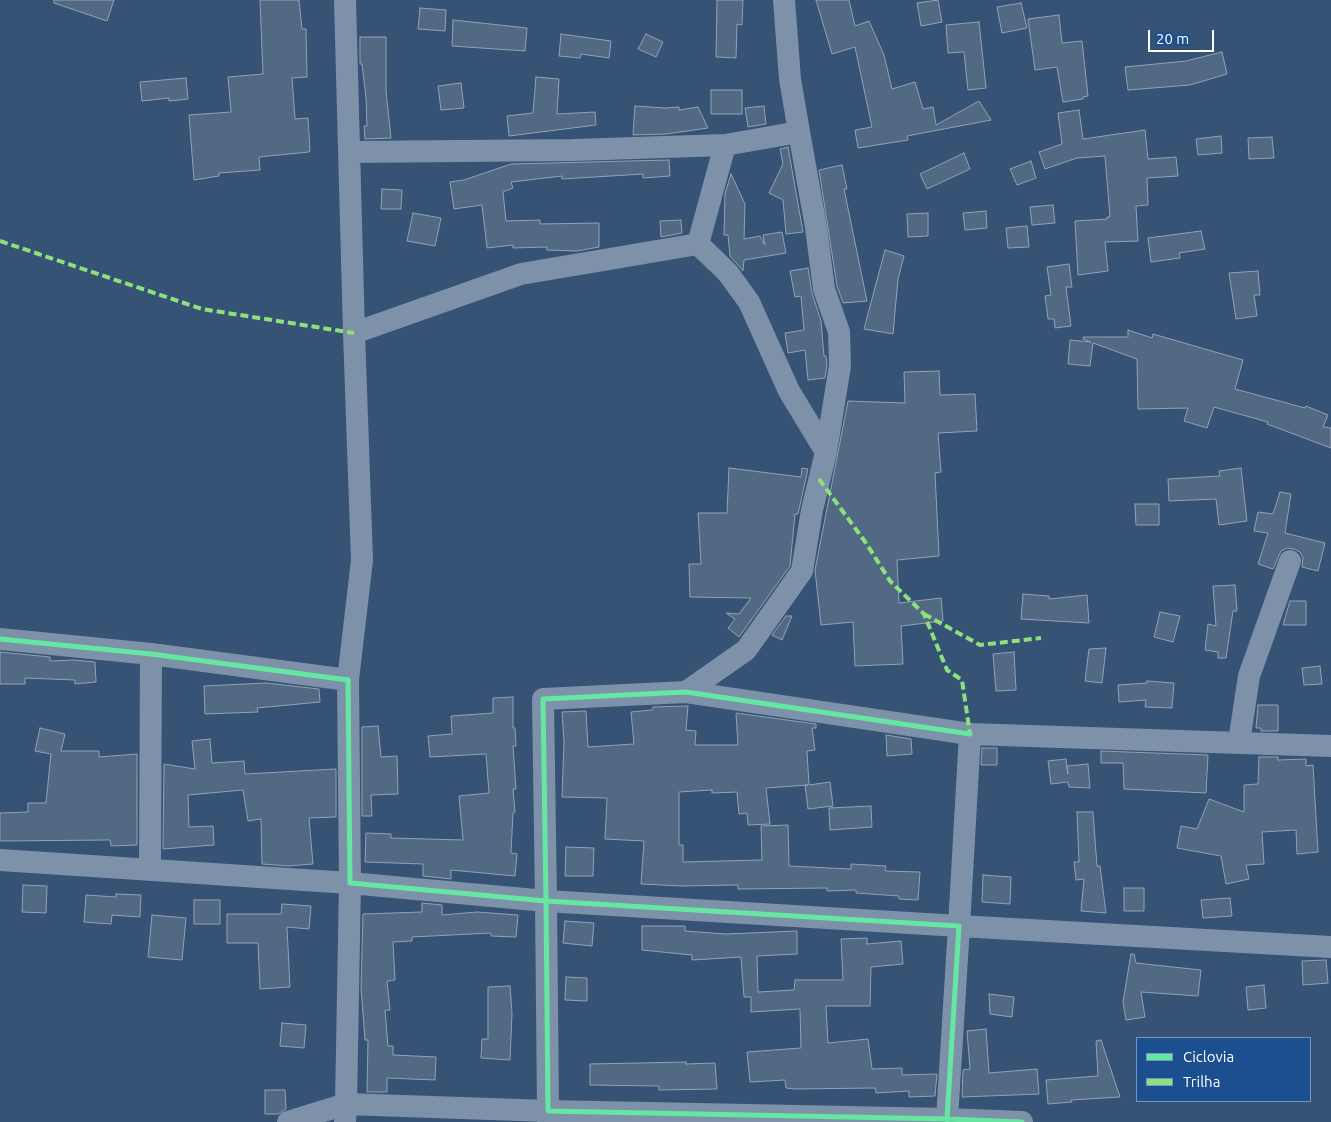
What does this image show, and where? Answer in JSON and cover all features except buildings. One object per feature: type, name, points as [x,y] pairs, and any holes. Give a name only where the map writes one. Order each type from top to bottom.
[{"type":"street","points":[[345,0],[362,560],[348,680],[350,883],[346,1113]]},
{"type":"street","points":[[686,692],[746,650],[802,571],[812,510],[826,452],[840,366],[839,332],[824,289],[816,227],[798,132],[790,79],[784,0]]},
{"type":"street","points":[[349,152],[574,150],[725,145],[798,132]]},
{"type":"street","points":[[698,244],[725,145]]},
{"type":"street","points":[[354,333],[521,274],[698,244]]},
{"type":"street","points":[[698,244],[728,273],[749,302],[789,391],[826,452]]},
{"type":"street","points":[[1238,742],[1248,676],[1290,561]]},
{"type":"street","points":[[0,639],[151,654],[348,680]]},
{"type":"street","points":[[150,870],[151,654]]},
{"type":"street","points":[[548,1116],[543,699],[686,692],[970,734],[1331,746]]},
{"type":"street","points":[[947,1120],[970,734]]},
{"type":"street","points":[[0,860],[350,883],[546,901],[1331,947]]},
{"type":"street","points":[[288,1122],[346,1113],[1022,1122]]},
{"type":"marked path","points":[[0,241],[202,309],[354,333]]},
{"type":"marked path","points":[[819,479],[866,543],[890,581],[924,614],[947,670],[962,680],[970,734]]},
{"type":"marked path","points":[[924,614],[980,645],[1041,638]]},
{"type":"cycle path","points":[[0,639],[151,654],[348,680],[350,883],[546,901],[548,1111],[947,1119],[947,1122]]},
{"type":"cycle path","points":[[970,734],[686,692],[543,699],[546,901],[959,926],[947,1119],[1022,1122]]}]
